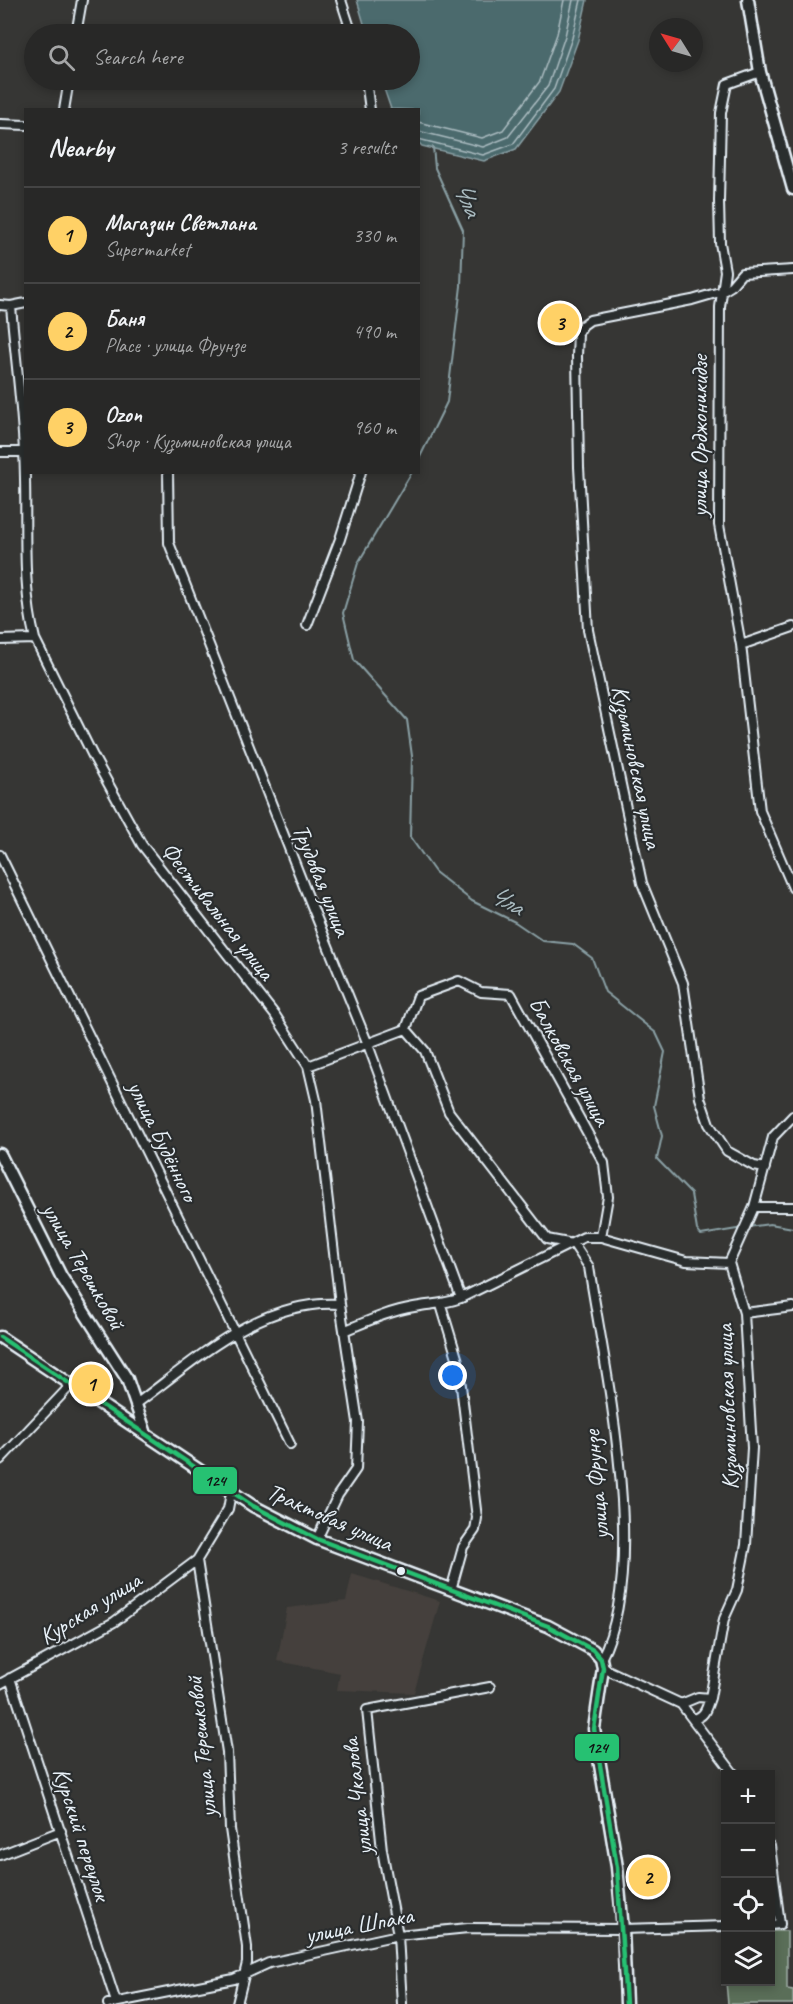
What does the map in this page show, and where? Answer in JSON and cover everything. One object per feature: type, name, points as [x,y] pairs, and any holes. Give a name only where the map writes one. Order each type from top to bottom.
[{"type":"street","points":[[78,24],[82,0]]},
{"type":"street","points":[[341,0],[349,24]]},
{"type":"street","points":[[748,0],[760,72],[793,189]]},
{"type":"street","name":"улица Орджоникидзе","points":[[760,72],[727,84],[721,113],[719,201],[725,271],[720,307],[719,525],[741,645],[760,811],[793,888]]},
{"type":"street","points":[[64,108],[67,90]]},
{"type":"street","points":[[367,90],[369,108]]},
{"type":"street","points":[[0,124],[24,125]]},
{"type":"street","points":[[723,291],[731,286],[742,273],[793,270]]},
{"type":"street","name":"Кузьминовская улица","points":[[723,291],[692,300],[590,320],[578,333],[579,467],[588,630],[642,883],[684,982],[700,1098],[709,1124],[727,1151],[754,1166],[765,1168]]},
{"type":"street","points":[[0,305],[24,303]]},
{"type":"street","name":"Фестивальная улица","points":[[11,306],[24,452]]},
{"type":"street","points":[[0,452],[24,452]]},
{"type":"street","name":"Фестивальная улица","points":[[24,474],[25,554],[30,619],[35,639],[93,756],[142,844],[275,1016],[308,1066],[316,1100],[340,1304],[346,1329],[358,1422],[356,1469],[338,1495],[317,1539]]},
{"type":"street","name":"Трудовая улица","points":[[168,474],[169,543],[304,889],[367,1041],[461,1298]]},
{"type":"street","points":[[307,625],[340,539],[360,474]]},
{"type":"street","points":[[741,645],[793,627]]},
{"type":"street","points":[[0,640],[35,639]]},
{"type":"street","name":"улица Будённого","points":[[0,855],[291,1444]]},
{"type":"street","name":"Балковская улица","points":[[406,1029],[418,996],[442,985],[459,981],[481,992],[511,994],[604,1163],[608,1197],[601,1238]]},
{"type":"street","points":[[308,1066],[367,1041],[406,1029],[425,1051],[449,1112],[509,1191],[547,1239],[573,1243]]},
{"type":"street","points":[[346,1329],[387,1313],[415,1307],[441,1305],[461,1298],[539,1257],[584,1237],[601,1238],[686,1261],[729,1263],[754,1208],[772,1137],[793,1116]]},
{"type":"street","name":"улица Терешковой","points":[[0,1154],[61,1276],[128,1379],[145,1431]]},
{"type":"street","points":[[754,1208],[793,1207]]},
{"type":"street","name":"улица Фрунзе","points":[[573,1243],[589,1267],[620,1477],[623,1540],[621,1588],[612,1638],[602,1664],[594,1729],[617,1867],[623,1929],[626,2004]]},
{"type":"street","name":"Кузьминовская улица","points":[[710,1698],[724,1619],[737,1590],[746,1545],[752,1448],[744,1313],[729,1263]]},
{"type":"street","points":[[136,1404],[235,1331],[290,1307],[340,1304]]},
{"type":"street","points":[[441,1305],[458,1361],[477,1518],[475,1530],[463,1547],[451,1590]]},
{"type":"street","points":[[744,1313],[793,1307]]},
{"type":"street","name":"Трактовая улица","points":[[0,1337],[145,1431],[231,1493],[317,1539],[548,1626],[593,1650],[602,1664]]},
{"type":"street","points":[[0,1460],[71,1385]]},
{"type":"street","points":[[197,1560],[228,1509],[231,1493]]},
{"type":"street","name":"улица Терешковой","points":[[197,1560],[227,1752],[230,1828],[247,1947],[237,2004]]},
{"type":"street","name":"Курская улица","points":[[0,1684],[114,1622],[197,1560]]},
{"type":"street","points":[[602,1664],[681,1704],[731,1770]]},
{"type":"street","name":"Курский переулок","points":[[10,1678],[61,1832],[112,2003]]},
{"type":"street","name":"улица Чкалова","points":[[402,2004],[398,1935],[382,1850],[367,1710],[490,1687]]},
{"type":"street","points":[[681,1704],[698,1698],[710,1698],[705,1713],[700,1718],[693,1719]]},
{"type":"street","points":[[0,1855],[61,1832]]},
{"type":"street","points":[[775,1881],[780,1924],[775,1925]]},
{"type":"street","name":"улица Шпака","points":[[112,2003],[234,1979],[269,1962],[398,1935],[468,1928],[623,1929],[721,1926]]},
{"type":"shaded area","points":[[352,1574],[440,1601],[414,1693],[337,1690],[340,1673],[277,1661],[287,1608],[346,1601]]},
{"type":"green space","points":[[775,1931],[787,1931],[787,1989],[793,1990],[793,2004],[728,2004],[726,1986],[775,1986]]},
{"type":"water","points":[[357,0],[587,0],[578,40],[559,92],[516,149],[484,161],[422,146],[420,144],[420,108],[391,108],[384,90],[420,90],[420,24],[364,24]]},
{"type":"waterway","name":"Чла","points":[[420,457],[447,402],[461,286],[463,230],[435,168],[433,147]]},
{"type":"waterway","name":"Чла","points":[[411,474],[358,563],[343,613],[354,660],[407,720],[412,756],[410,837],[435,872],[472,901],[515,922],[543,941],[573,944],[592,958],[605,992],[656,1033],[665,1052],[654,1106],[662,1136],[657,1159],[691,1194],[697,1230],[701,1235],[743,1228]]},
{"type":"waterway","name":"Чла","points":[[748,1227],[770,1224],[793,1228]]},
{"type":"transit line","name":"124","points":[[0,1337],[253,1506],[317,1539],[548,1626],[593,1650],[601,1659],[603,1668],[594,1729],[617,1867],[626,2004]]},
{"type":"place","name":"Ozon","points":[[560,323]]},
{"type":"place","name":"Магазин Светлана","points":[[91,1384]]},
{"type":"place","name":"Баня","points":[[648,1877]]}]
